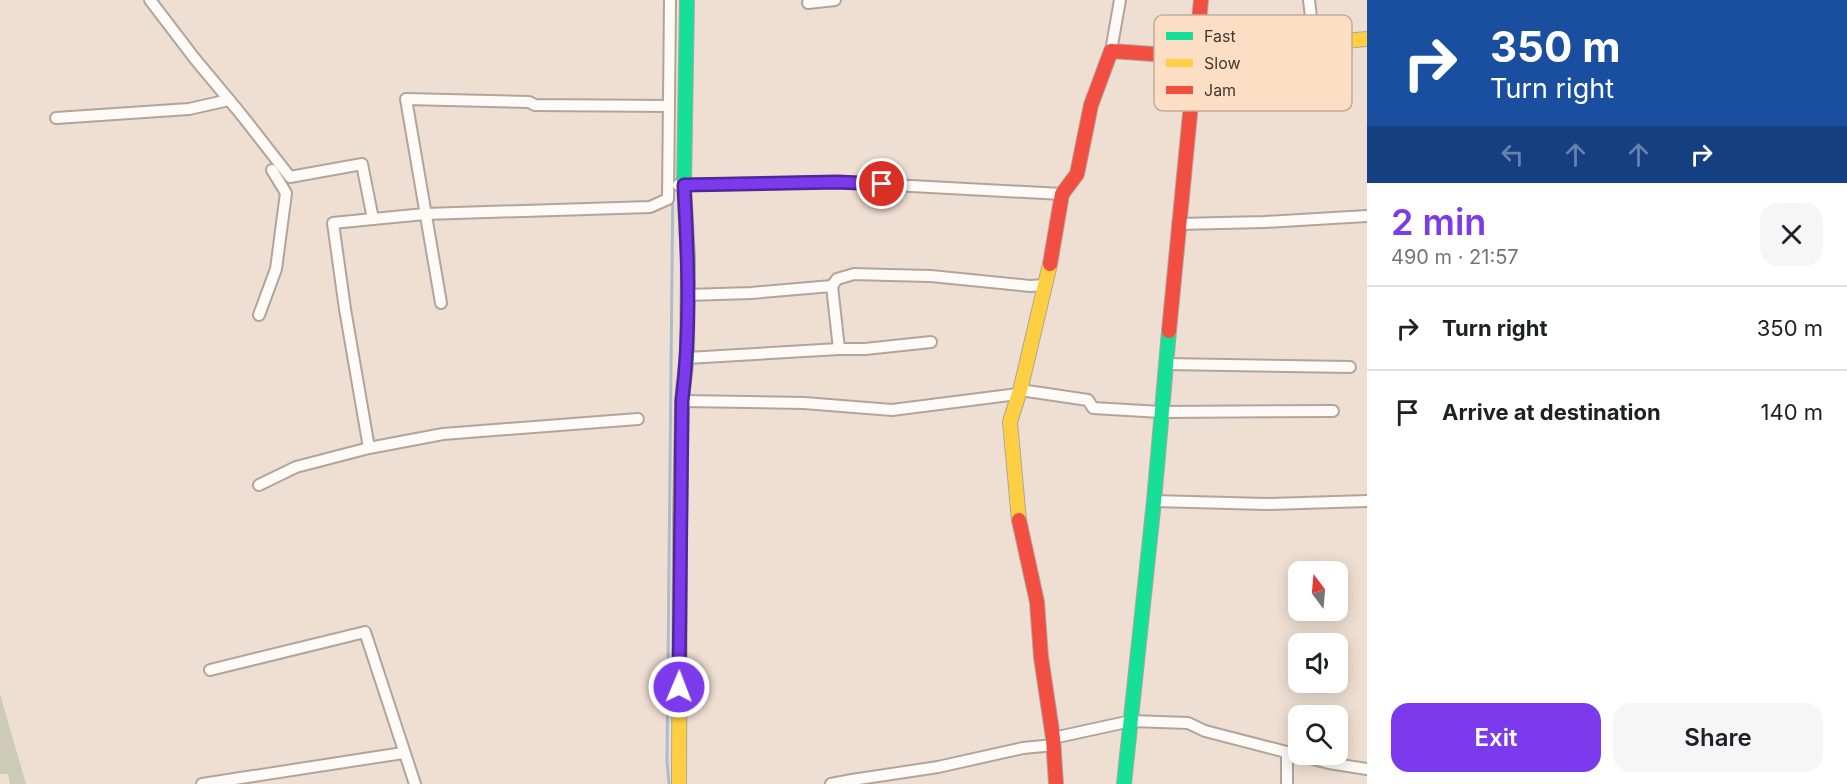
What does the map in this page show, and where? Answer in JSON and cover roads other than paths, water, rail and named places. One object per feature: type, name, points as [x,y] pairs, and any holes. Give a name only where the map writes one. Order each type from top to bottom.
[{"type":"street","points":[[150,0],[290,177],[362,164],[373,219]]},
{"type":"street","points":[[670,0],[669,106],[688,259],[687,358],[682,401],[680,784]]},
{"type":"street","points":[[369,448],[333,223],[425,214],[650,207],[668,199],[678,185],[687,0]]},
{"type":"street","points":[[808,3],[835,0]]},
{"type":"street","points":[[1056,784],[1054,741],[1041,657],[1037,602],[1019,520],[1010,422],[1046,285],[1062,194],[1077,174],[1091,105],[1111,51],[1120,0]]},
{"type":"street","points":[[1200,15],[1201,0]]},
{"type":"street","points":[[1309,0],[1311,15]]},
{"type":"street","points":[[1352,40],[1367,39]]},
{"type":"street","points":[[1111,51],[1154,54]]},
{"type":"street","points":[[56,118],[189,109],[229,99]]},
{"type":"street","points":[[441,303],[406,99],[529,102],[535,105],[669,106]]},
{"type":"street","points":[[1124,784],[1154,501],[1190,111]]},
{"type":"street","points":[[259,315],[276,270],[286,193],[272,170]]},
{"type":"street","points":[[678,185],[837,182],[1062,194]]},
{"type":"street","points":[[1178,224],[1367,216]]},
{"type":"street","points":[[839,349],[832,286],[837,279],[854,274],[931,276],[1030,286],[1046,285]]},
{"type":"street","points":[[687,295],[751,293],[832,286]]},
{"type":"street","points":[[687,358],[865,349],[931,342]]},
{"type":"street","points":[[1166,364],[1350,367]]},
{"type":"street","points":[[682,401],[804,403],[892,410],[1019,390],[1088,400],[1093,408],[1161,412],[1333,411]]},
{"type":"street","points":[[259,485],[296,467],[369,448],[443,434],[638,420]]},
{"type":"street","points":[[1154,501],[1266,504],[1367,501]]},
{"type":"street","points":[[210,670],[365,632],[415,784]]},
{"type":"street","points":[[831,784],[939,767],[1131,721],[1188,723],[1205,731],[1329,763],[1367,769]]},
{"type":"street","points":[[1287,752],[1287,784]]},
{"type":"street","points":[[202,784],[403,753]]},
{"type":"waterway","points":[[669,784],[667,761],[674,77]]}]
